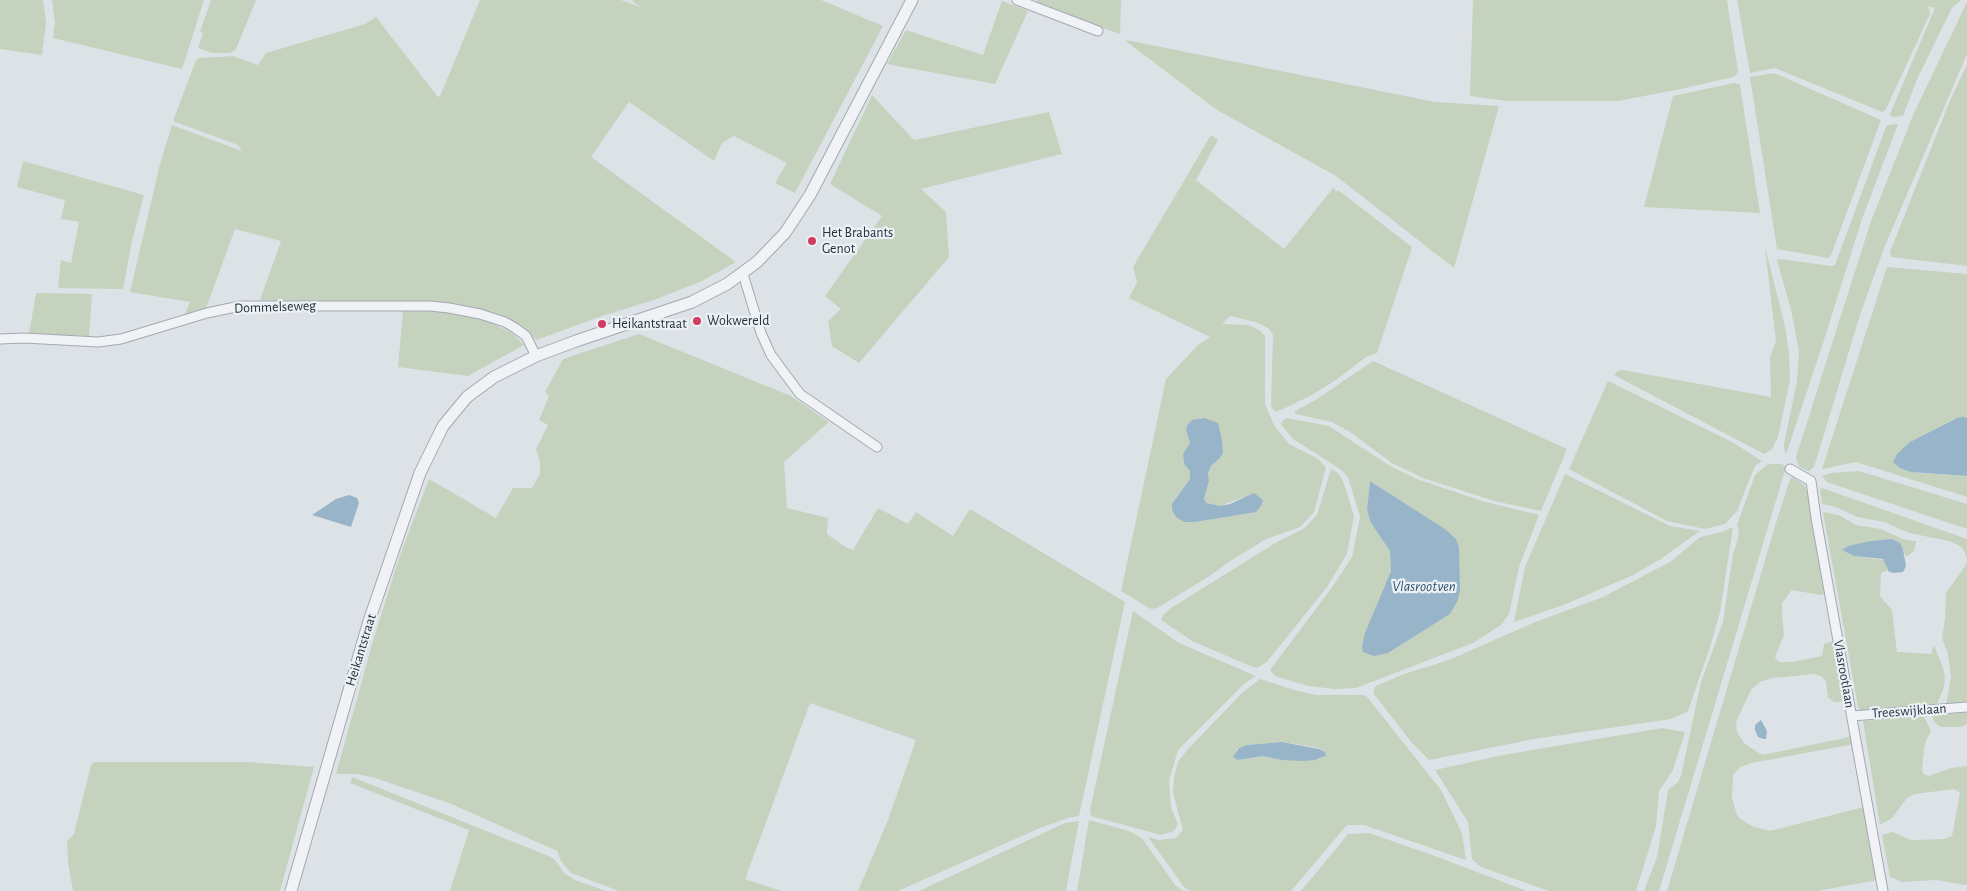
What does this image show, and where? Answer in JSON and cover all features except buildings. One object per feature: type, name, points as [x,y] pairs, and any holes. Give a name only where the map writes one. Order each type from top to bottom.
[{"type":"street","name":"Heikantstraat","points":[[291,891],[369,621],[420,473],[443,426],[467,397],[494,377],[536,356],[635,320],[692,302],[744,274],[771,249],[798,214],[897,20],[912,0]]},
{"type":"street","points":[[1017,0],[1098,31]]},
{"type":"street","points":[[744,274],[761,333],[771,355],[800,394],[877,447]]},
{"type":"street","name":"Dommelseweg","points":[[0,340],[24,338],[98,342],[121,339],[207,313],[240,306],[430,306],[480,314],[505,322],[526,336],[536,356]]},
{"type":"street","name":"Vlasrootlaan","points":[[1790,469],[1811,481],[1883,891]]},
{"type":"street","name":"Treeswijklaan","points":[[1852,716],[1967,707]]},
{"type":"green space","points":[[0,0],[43,0],[46,23],[42,55],[0,49]]},
{"type":"green space","points":[[52,0],[204,0],[182,69],[53,38],[55,23]]},
{"type":"green space","points":[[211,0],[256,0],[236,49],[230,53],[212,53],[198,48],[203,33],[200,32]]},
{"type":"green space","points":[[480,0],[621,0],[641,7],[633,2],[633,0],[821,0],[883,26],[795,193],[775,183],[787,163],[734,136],[722,143],[714,161],[629,102],[591,157],[736,262],[702,281],[654,300],[602,316],[536,340],[522,326],[479,310],[456,305],[260,300],[281,241],[235,229],[206,308],[185,314],[190,302],[130,292],[160,164],[172,125],[242,151],[238,145],[173,121],[196,60],[200,58],[233,56],[258,65],[266,53],[365,24],[376,17],[438,97]]},
{"type":"green space","points":[[1037,0],[1121,0],[1120,34],[1036,4]]},
{"type":"green space","points":[[1473,0],[1727,0],[1738,71],[1733,77],[1618,101],[1507,101],[1470,96]]},
{"type":"green space","points":[[1737,0],[1961,0],[1952,8],[1918,77],[1903,116],[1892,117],[1890,114],[1935,8],[1928,6],[1930,14],[1885,111],[1882,112],[1775,68],[1750,73]]},
{"type":"green space","points":[[1002,1],[1028,11],[995,84],[887,64],[906,30],[983,55]]},
{"type":"green space","points":[[1967,2],[1967,54],[1884,248],[1860,315],[1814,467],[1809,471],[1799,467],[1796,457],[1871,221],[1914,113]]},
{"type":"green space","points":[[1126,40],[1435,102],[1499,106],[1454,268],[1336,176],[1217,110]]},
{"type":"green space","points":[[1967,65],[1967,266],[1891,257],[1890,252],[1951,98]]},
{"type":"green space","points":[[1774,73],[1881,120],[1831,255],[1828,258],[1777,249],[1750,77]]},
{"type":"green space","points":[[1734,83],[1740,85],[1760,213],[1644,207],[1673,96]]},
{"type":"green space","points":[[872,95],[914,140],[1049,112],[1062,154],[921,189],[946,212],[949,257],[859,363],[832,346],[828,321],[841,309],[825,296],[882,216],[830,184]]},
{"type":"green space","points":[[1898,124],[1862,219],[1824,340],[1785,454],[1784,444],[1797,381],[1799,351],[1791,310],[1777,260],[1835,265],[1886,127]]},
{"type":"green space","points":[[1211,135],[1218,140],[1196,180],[1284,249],[1334,187],[1336,192],[1338,190],[1412,247],[1377,353],[1366,357],[1336,380],[1310,396],[1281,410],[1275,412],[1271,406],[1273,335],[1268,328],[1256,322],[1230,316],[1222,324],[1248,325],[1259,330],[1265,336],[1265,404],[1274,425],[1289,444],[1318,459],[1326,467],[1314,512],[1300,527],[1266,539],[1208,577],[1157,608],[1151,609],[1121,591],[1166,379],[1198,345],[1210,337],[1129,298],[1137,282],[1133,267]],"holes":[[[1201,418],[1219,459],[1211,466],[1208,473],[1209,481],[1204,499],[1206,504],[1220,506],[1244,497],[1255,512],[1195,522],[1184,522],[1176,498],[1190,479],[1190,471],[1184,464],[1183,454],[1190,443],[1186,430]]]},
{"type":"green space","points":[[23,161],[144,195],[132,241],[123,289],[58,288],[61,260],[71,263],[79,222],[61,219],[65,200],[17,187]]},
{"type":"green space","points":[[1765,247],[1784,322],[1789,352],[1790,380],[1778,437],[1772,449],[1764,454],[1614,375],[1618,371],[1623,370],[1771,397],[1770,357],[1776,342]]},
{"type":"green space","points":[[1887,267],[1967,274],[1967,418],[1954,419],[1910,442],[1900,468],[1920,473],[1967,476],[1967,497],[1856,462],[1822,469]]},
{"type":"green space","points":[[36,293],[92,294],[89,336],[29,334]]},
{"type":"green space","points":[[403,311],[443,311],[483,319],[512,333],[524,345],[468,376],[398,367]]},
{"type":"green space","points":[[639,334],[791,396],[829,422],[784,462],[787,508],[828,518],[827,534],[844,546],[853,550],[878,508],[908,524],[916,512],[953,536],[970,509],[1125,602],[1079,816],[1040,828],[898,891],[858,891],[888,820],[916,740],[810,703],[745,879],[782,891],[619,891],[571,873],[561,861],[557,851],[449,803],[375,778],[357,774],[336,774],[373,641],[399,558],[429,479],[496,518],[513,488],[532,488],[540,474],[540,462],[536,449],[548,425],[539,420],[549,396],[545,392],[563,359]]},
{"type":"green space","points":[[1373,361],[1567,449],[1541,511],[1494,501],[1423,478],[1392,463],[1350,432],[1332,422],[1295,414],[1295,411],[1317,399]]},
{"type":"green space","points":[[1608,381],[1732,442],[1762,461],[1755,466],[1737,511],[1725,524],[1705,529],[1667,521],[1569,469]]},
{"type":"green space","points":[[1287,418],[1329,426],[1390,466],[1417,479],[1482,501],[1539,515],[1519,567],[1509,614],[1501,625],[1473,643],[1356,688],[1335,689],[1308,686],[1275,676],[1270,670],[1333,586],[1352,557],[1360,517],[1348,477],[1340,469],[1293,439],[1281,425],[1283,420]],"holes":[[[1370,481],[1445,529],[1456,539],[1457,602],[1450,614],[1388,653],[1383,590],[1391,571],[1390,551],[1371,523],[1367,510]]]},
{"type":"green space","points":[[1768,464],[1782,464],[1786,467],[1659,891],[1644,891],[1657,857],[1668,790],[1678,782],[1681,776],[1701,682],[1723,622],[1733,554],[1739,531],[1737,525],[1755,475]]},
{"type":"green space","points":[[1331,469],[1339,474],[1344,484],[1354,516],[1347,554],[1327,587],[1267,662],[1257,668],[1248,665],[1192,641],[1161,620],[1163,615],[1171,608],[1277,542],[1303,529],[1317,515]]},
{"type":"green space","points":[[1859,471],[1967,504],[1967,529],[1827,482],[1822,476],[1831,473]]},
{"type":"green space","points":[[1565,474],[1670,526],[1700,531],[1659,560],[1633,575],[1566,604],[1514,622],[1525,567]]},
{"type":"green space","points":[[1793,477],[1805,486],[1810,499],[1826,593],[1821,595],[1792,590],[1782,603],[1784,635],[1775,657],[1779,662],[1792,662],[1822,656],[1824,644],[1834,641],[1846,701],[1835,702],[1828,698],[1826,681],[1821,676],[1814,674],[1773,678],[1760,682],[1751,690],[1736,722],[1737,732],[1744,743],[1762,755],[1852,735],[1854,744],[1752,763],[1740,767],[1733,775],[1732,798],[1737,815],[1742,820],[1754,827],[1770,831],[1864,807],[1878,880],[1817,891],[1667,891],[1776,523],[1788,485]]},
{"type":"green space","points":[[1822,488],[1967,539],[1967,560],[1965,552],[1960,546],[1949,541],[1909,533],[1884,522],[1857,517],[1836,507],[1822,504],[1820,490]]},
{"type":"green space","points":[[1823,512],[1839,515],[1856,525],[1881,529],[1905,540],[1916,541],[1914,551],[1906,557],[1903,549],[1842,550],[1854,556],[1884,560],[1888,570],[1881,573],[1880,596],[1892,610],[1897,652],[1931,654],[1934,645],[1945,677],[1944,687],[1937,704],[1865,711],[1861,711],[1858,707]]},
{"type":"green space","points":[[1733,527],[1720,612],[1711,644],[1688,711],[1671,719],[1534,739],[1429,760],[1412,743],[1374,694],[1376,686],[1404,674],[1449,660],[1533,623],[1603,597],[1670,562],[1700,537],[1722,532]]},
{"type":"green space","points":[[1967,560],[1967,702],[1946,705],[1951,678],[1948,654],[1942,638],[1946,593],[1966,565]]},
{"type":"green space","points":[[1133,611],[1179,643],[1256,676],[1245,683],[1178,750],[1169,781],[1171,808],[1178,824],[1174,831],[1161,835],[1091,816],[1090,810]]},
{"type":"green space","points":[[1260,679],[1316,695],[1365,695],[1441,790],[1462,833],[1466,860],[1364,825],[1347,825],[1291,891],[1190,891],[1184,887],[1148,837],[1159,840],[1176,838],[1183,830],[1173,793],[1174,777],[1178,762],[1187,750],[1243,692]],"holes":[[[1282,742],[1319,748],[1325,752],[1323,758],[1315,760],[1282,760],[1263,756],[1238,760],[1236,750],[1239,748],[1247,745]]]},
{"type":"green space","points":[[1967,712],[1967,724],[1961,727],[1941,727],[1934,722],[1932,716]]},
{"type":"green space","points":[[1924,716],[1931,731],[1925,743],[1923,774],[1929,776],[1951,768],[1967,766],[1967,884],[1964,885],[1936,880],[1902,882],[1890,877],[1882,835],[1893,832],[1911,840],[1945,839],[1952,836],[1960,793],[1954,789],[1915,794],[1907,798],[1892,818],[1880,825],[1863,721]]},
{"type":"green space","points":[[1662,728],[1685,732],[1673,770],[1659,791],[1656,826],[1636,891],[1549,891],[1481,867],[1472,859],[1468,822],[1435,770],[1503,755]]},
{"type":"green space","points":[[94,762],[247,762],[314,767],[280,891],[73,891],[68,862],[67,841],[74,834],[91,765]]},
{"type":"green space","points":[[352,777],[551,857],[564,873],[575,880],[606,891],[450,891],[469,830],[350,783]]},
{"type":"green space","points":[[1089,820],[1129,831],[1142,838],[1175,885],[1183,891],[1077,891]]},
{"type":"green space","points":[[1079,821],[1066,891],[919,891],[1065,823]]},
{"type":"green space","points":[[1369,833],[1527,891],[1301,891],[1348,834]]},
{"type":"water","points":[[1204,418],[1218,423],[1223,453],[1211,466],[1208,473],[1209,481],[1204,499],[1206,503],[1220,506],[1230,504],[1254,493],[1263,500],[1256,512],[1195,522],[1184,522],[1176,517],[1172,510],[1172,504],[1190,479],[1190,471],[1184,464],[1183,454],[1190,443],[1186,430],[1188,424],[1192,420]]},
{"type":"water","points":[[1957,418],[1967,418],[1967,476],[1911,472],[1900,468],[1893,462],[1897,454],[1910,442]]},
{"type":"water","name":"Vlasrootven","points":[[1370,481],[1445,529],[1456,539],[1459,547],[1460,591],[1457,602],[1450,614],[1388,653],[1374,656],[1363,652],[1362,646],[1365,633],[1391,571],[1390,551],[1371,523],[1367,510]]},
{"type":"water","points":[[349,495],[357,498],[359,503],[351,527],[312,515],[336,499]]},
{"type":"water","points":[[1892,539],[1900,543],[1903,549],[1906,566],[1903,572],[1889,572],[1883,559],[1854,556],[1842,550],[1848,546]]},
{"type":"water","points":[[1761,720],[1767,731],[1766,739],[1758,737],[1755,730],[1755,725]]},
{"type":"water","points":[[1282,742],[1319,749],[1325,752],[1326,756],[1315,760],[1302,761],[1282,760],[1263,756],[1238,760],[1233,757],[1239,748],[1247,745]]},
{"type":"place","name":"Het Brabants Genot","points":[[812,241]]},
{"type":"place","name":"Wokwereld","points":[[697,321]]},
{"type":"place","name":"Heikantstraat","points":[[602,324]]}]
